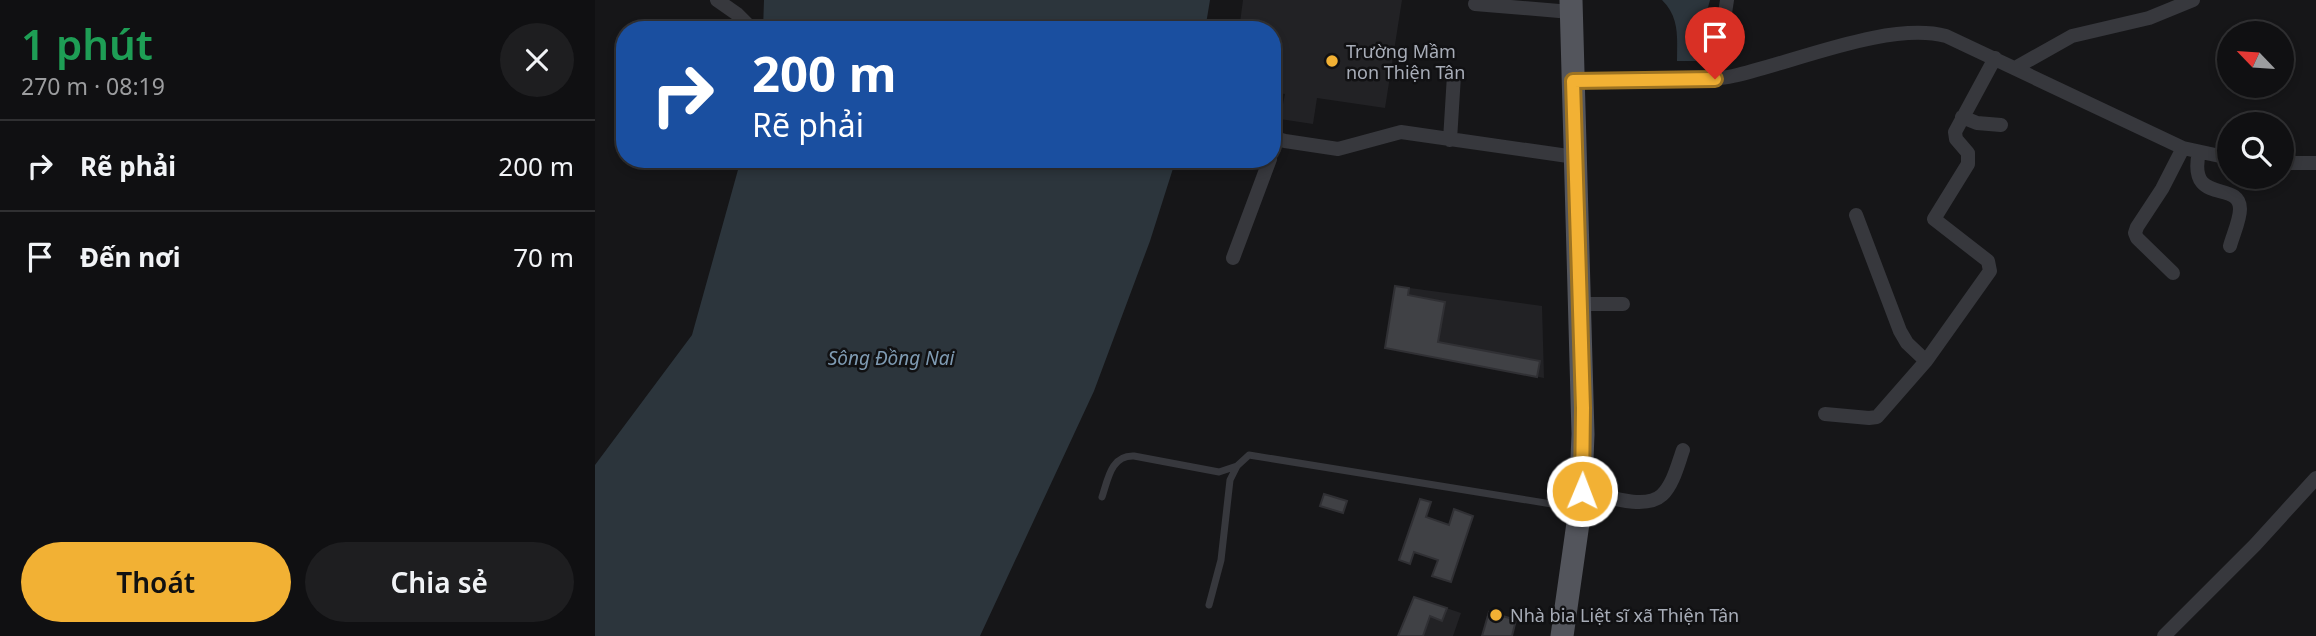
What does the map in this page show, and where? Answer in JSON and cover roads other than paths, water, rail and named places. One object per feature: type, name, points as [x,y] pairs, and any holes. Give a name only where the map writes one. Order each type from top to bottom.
[{"type":"main road","points":[[1562,636],[1581,500],[1580,304],[1571,6]]},
{"type":"street","points":[[717,0],[744,21]]},
{"type":"street","points":[[1715,79],[1727,0]]},
{"type":"street","points":[[2015,68],[2072,36],[2149,18],[2193,0]]},
{"type":"street","points":[[1475,4],[1571,6]]},
{"type":"street","points":[[1573,81],[1732,77],[1843,45],[1917,31],[1946,36],[2183,148],[2217,156]]},
{"type":"street","points":[[1825,414],[1877,417],[1926,360],[1990,271],[1988,261],[1934,219],[1969,159],[1968,153],[1956,139],[1955,132],[1995,58]]},
{"type":"street","points":[[1450,140],[1454,75]]},
{"type":"street","points":[[1962,117],[1977,123],[2001,125]]},
{"type":"street","points":[[1281,137],[1338,149],[1401,132],[1575,157]]},
{"type":"street","points":[[2173,273],[2137,238],[2136,233],[2183,148]]},
{"type":"street","points":[[2199,152],[2196,167],[2198,180],[2238,201],[2240,210],[2230,246]]},
{"type":"street","points":[[2294,163],[2316,163]]},
{"type":"street","points":[[1233,258],[1267,168]]},
{"type":"street","points":[[1856,215],[1900,331],[1907,343],[1926,360]]},
{"type":"street","points":[[1580,304],[1623,304]]},
{"type":"street","points":[[1581,500],[1650,502],[1663,495],[1683,450]]},
{"type":"street","points":[[2164,636],[2255,545],[2316,478]]},
{"type":"lane","points":[[1209,604],[1221,560],[1230,480],[1237,466],[1248,455],[1581,500]]},
{"type":"lane","points":[[1102,497],[1114,464],[1123,456],[1219,472],[1237,466]]},
{"type":"water","points":[[764,0],[1210,0],[1206,21],[763,21]]},
{"type":"water","points":[[1662,0],[1710,0],[1696,61],[1677,61],[1675,21]]},
{"type":"water","name":"Sông Đồng Nai","points":[[738,168],[1173,168],[1150,241],[1094,391],[980,636],[595,636],[595,465],[692,335]]},
{"type":"place","name":"Trường Mầm non Thiện Tân","points":[[1332,61]]},
{"type":"place","name":"Nhà bia Liệt sĩ xã Thiện Tân","points":[[1496,615]]}]
